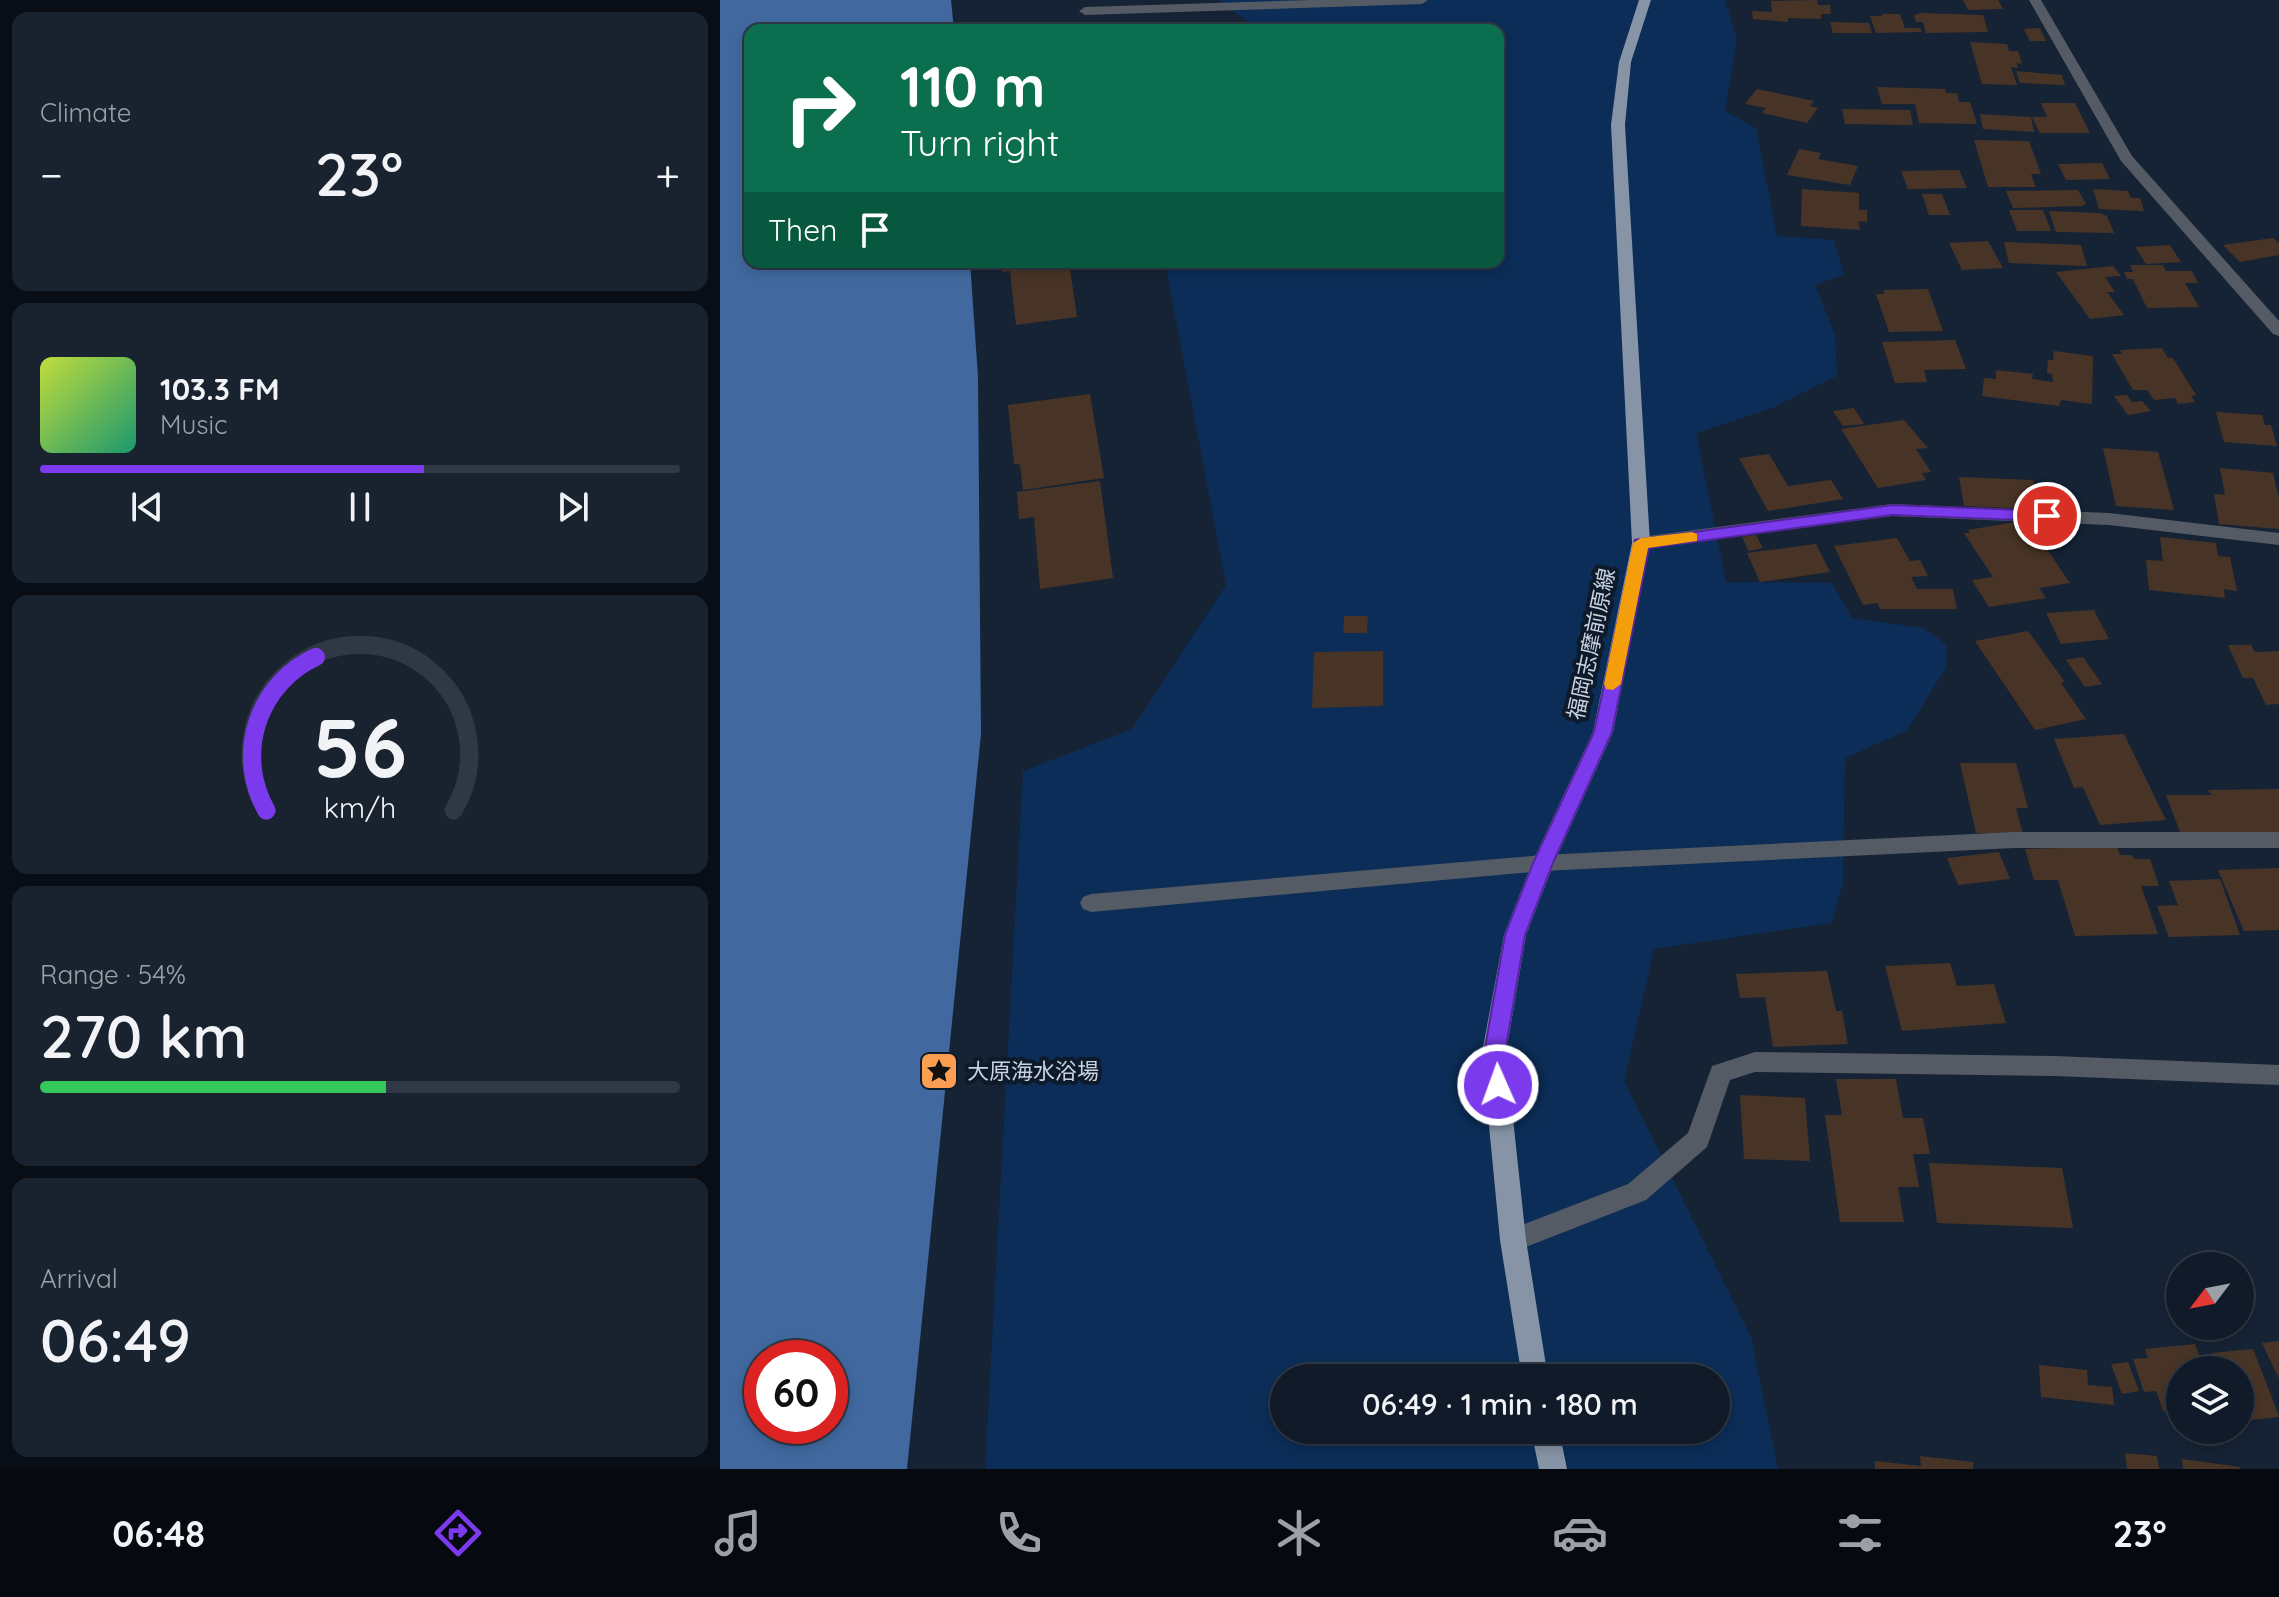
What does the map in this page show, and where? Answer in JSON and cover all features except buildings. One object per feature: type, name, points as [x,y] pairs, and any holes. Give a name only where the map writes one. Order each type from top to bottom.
[{"type":"main road","name":"福岡志摩前原線","points":[[1533,1364],[1513,1240],[1494,1053],[1515,935],[1543,863],[1603,732],[1641,543],[1618,125],[1625,62],[1645,0]]},
{"type":"main road","points":[[1548,1444],[1553,1469]]},
{"type":"street","points":[[1085,11],[1422,0]]},
{"type":"street","points":[[2035,0],[2126,158],[2279,331]]},
{"type":"street","points":[[1641,543],[1892,510],[2109,519],[2279,539]]},
{"type":"street","points":[[1091,903],[1543,863],[2014,840],[2279,840]]},
{"type":"street","points":[[1513,1240],[1637,1192],[1698,1139],[1720,1073],[1755,1062],[2054,1066],[2279,1075]]},
{"type":"shaded area","points":[[720,0],[951,0],[953,24],[744,24],[744,268],[970,268],[978,377],[981,734],[907,1469],[720,1469]]},
{"type":"shaded area","points":[[1218,0],[1725,0],[1737,39],[1725,111],[1756,128],[1777,236],[1834,240],[1844,275],[1815,285],[1835,335],[1837,376],[1772,408],[1696,433],[1726,582],[1832,583],[1852,618],[1923,628],[1946,644],[1946,668],[1906,731],[1845,758],[1843,884],[1831,923],[1654,949],[1624,1081],[1751,1337],[1778,1469],[985,1469],[1023,771],[1132,729],[1226,585],[1166,268],[1504,268],[1504,24],[1252,24]]},
{"type":"slow traffic","points":[[1613,684],[1641,543],[1692,537]]},
{"type":"place","name":"大原海水浴場","points":[[939,1071]]},
{"type":"route","points":[[1498,1085],[1494,1053],[1515,935],[1543,863],[1603,732],[1641,543],[1892,510],[2047,516]]}]
